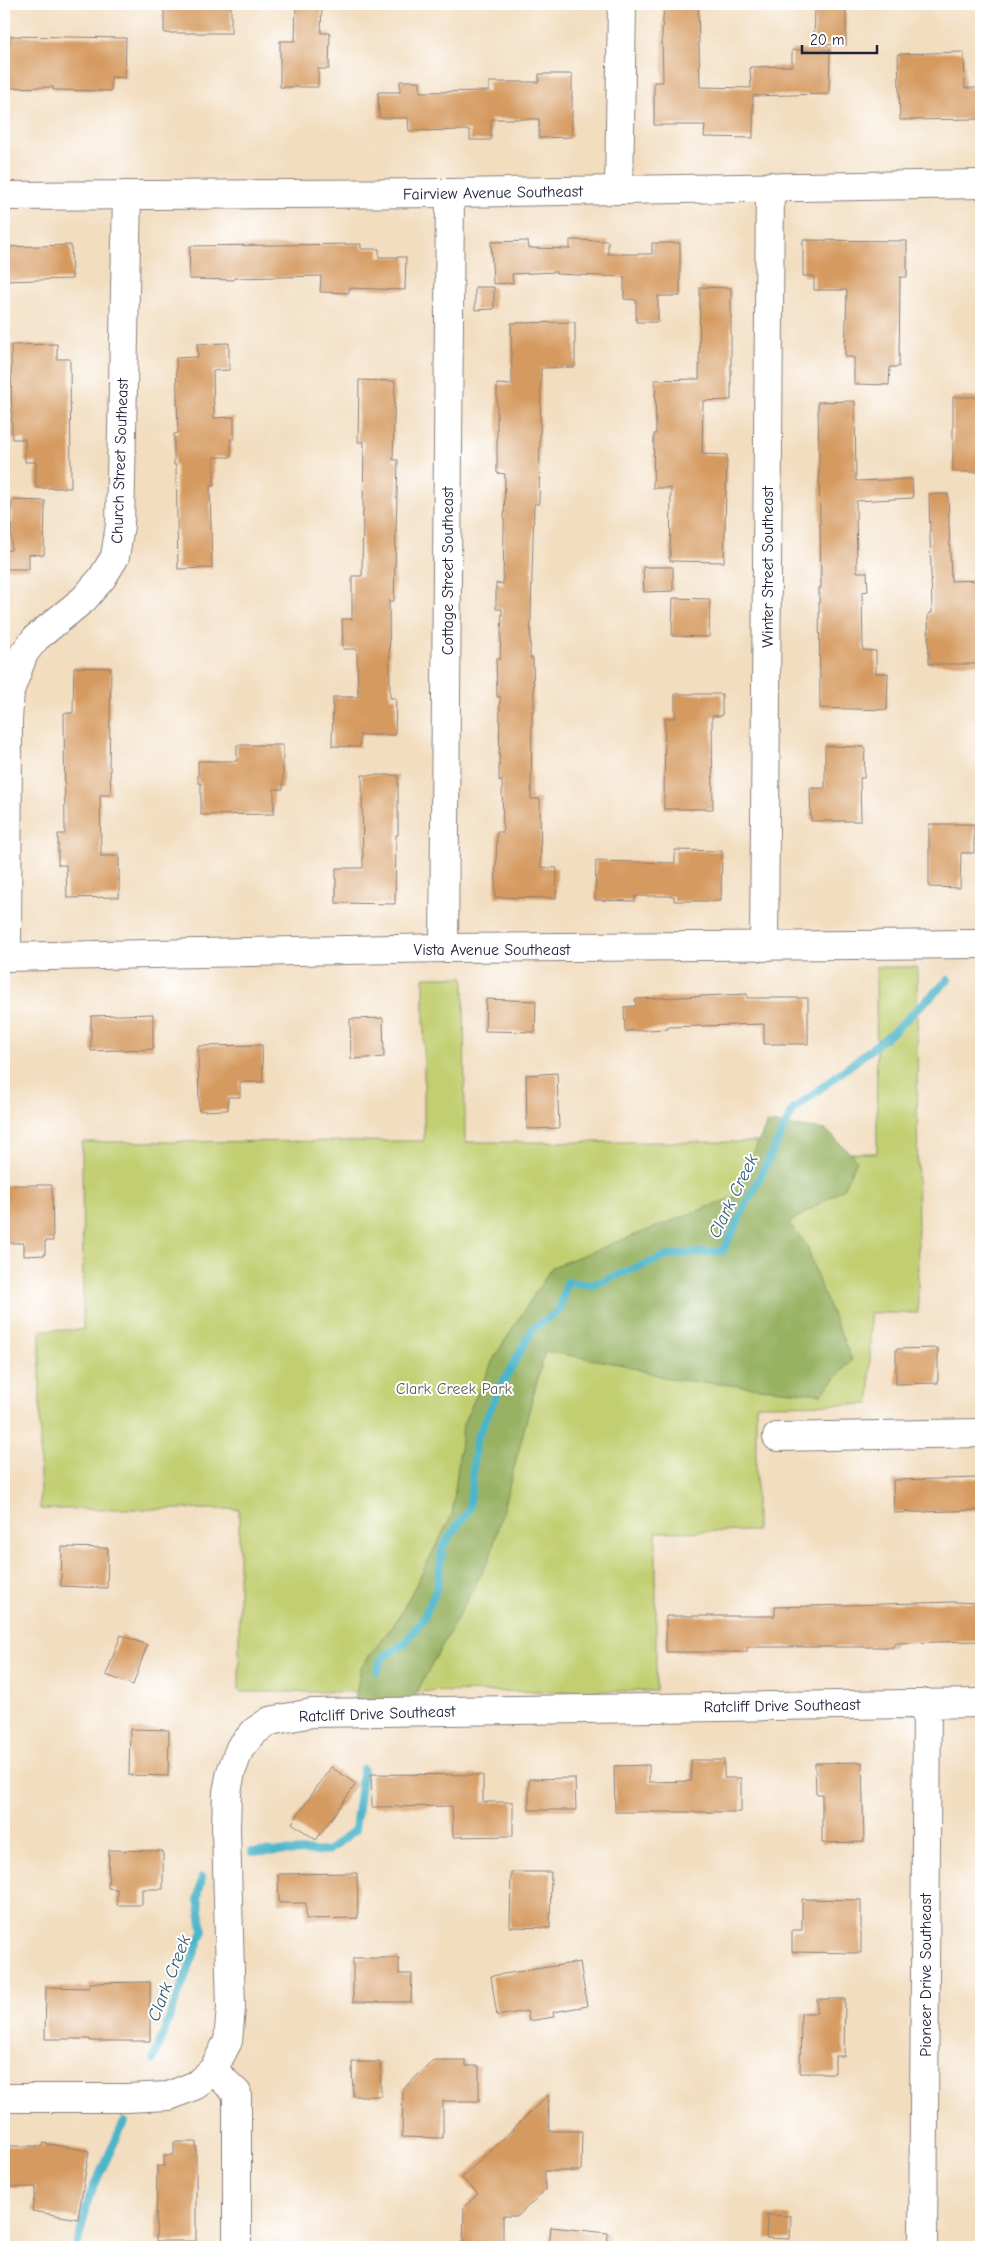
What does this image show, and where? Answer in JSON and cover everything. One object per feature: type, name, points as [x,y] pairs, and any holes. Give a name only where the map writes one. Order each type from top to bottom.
[{"type":"street","points":[[619,190],[622,4]]},
{"type":"street","name":"Fairview Avenue Southeast","points":[[4,196],[450,194],[770,186],[981,184]]},
{"type":"street","name":"Winter Street Southeast","points":[[764,947],[770,186]]},
{"type":"street","name":"Cottage Street Southeast","points":[[444,948],[450,194]]},
{"type":"street","name":"Church Street Southeast","points":[[5,957],[10,691],[19,666],[30,645],[84,598],[102,578],[115,557],[120,525],[127,195]]},
{"type":"street","name":"Vista Avenue Southeast","points":[[5,957],[444,948],[981,944]]},
{"type":"street","points":[[777,1437],[981,1433]]},
{"type":"street","name":"Pioneer Drive Southeast","points":[[923,2247],[927,1703]]},
{"type":"street","name":"Ratcliff Drive Southeast","points":[[4,2098],[170,2096],[196,2086],[213,2070],[228,2041],[231,2008],[226,1829],[227,1792],[231,1772],[240,1748],[255,1731],[270,1721],[287,1716],[330,1712],[981,1703]]},
{"type":"street","points":[[213,2070],[238,2093],[237,2247]]},
{"type":"green space","name":"Clark Creek Park","points":[[876,967],[917,967],[918,1313],[870,1313],[870,1404],[756,1405],[756,1531],[656,1532],[656,1691],[239,1692],[239,1509],[40,1509],[40,1330],[83,1330],[82,1142],[424,1141],[424,977],[464,977],[465,1142],[768,1142],[769,1153],[877,1153]]},
{"type":"green space","points":[[767,1123],[826,1130],[857,1160],[843,1189],[789,1223],[807,1246],[821,1288],[852,1360],[821,1394],[670,1379],[624,1365],[545,1351],[490,1558],[412,1701],[355,1700],[361,1667],[399,1617],[452,1515],[463,1424],[494,1358],[552,1267],[734,1197]]},
{"type":"building","points":[[296,4],[322,4],[321,33],[330,33],[329,69],[318,69],[318,87],[280,87],[280,41],[295,41]]},
{"type":"building","points":[[664,4],[698,4],[700,87],[751,88],[750,67],[792,66],[792,50],[830,50],[829,94],[753,96],[753,138],[704,137],[705,125],[654,125],[654,82],[663,82],[662,34]]},
{"type":"building","points":[[164,6],[231,6],[231,33],[164,33]]},
{"type":"building","points":[[815,8],[846,8],[846,45],[814,44]]},
{"type":"building","points":[[9,36],[126,38],[125,78],[111,77],[111,91],[53,90],[53,87],[4,88],[4,44],[10,44]]},
{"type":"building","points":[[964,52],[965,88],[981,88],[981,119],[900,120],[898,54]]},
{"type":"building","points":[[539,74],[572,74],[572,137],[539,138],[539,119],[491,119],[491,140],[470,140],[470,130],[409,131],[408,118],[379,118],[378,92],[400,92],[400,81],[420,81],[420,92],[489,91],[489,82],[539,82]]},
{"type":"building","points":[[570,240],[608,241],[608,254],[652,254],[652,243],[680,243],[680,296],[658,296],[658,322],[636,322],[636,300],[624,299],[624,277],[556,274],[556,272],[512,274],[513,283],[493,284],[491,242],[528,241],[529,248],[570,249]]},
{"type":"building","points":[[803,240],[907,241],[907,277],[900,277],[899,367],[890,367],[889,385],[854,384],[854,357],[845,357],[847,290],[814,290],[814,276],[803,276]]},
{"type":"building","points":[[361,244],[361,249],[379,249],[379,257],[406,257],[405,290],[349,288],[349,293],[320,292],[321,276],[234,278],[234,280],[189,279],[190,246]]},
{"type":"building","points":[[71,245],[72,279],[4,281],[4,247]]},
{"type":"building","points":[[475,287],[494,287],[494,309],[475,310]]},
{"type":"building","points":[[700,287],[731,288],[731,400],[703,401],[702,454],[727,455],[724,562],[670,561],[671,488],[653,488],[654,434],[656,434],[655,380],[699,379]]},
{"type":"building","points":[[575,322],[575,367],[541,368],[539,504],[534,504],[530,658],[533,658],[534,711],[532,711],[531,799],[540,799],[541,867],[557,868],[556,898],[495,897],[497,832],[503,832],[502,781],[499,781],[500,696],[497,697],[496,659],[500,659],[502,609],[496,609],[496,583],[503,584],[505,474],[497,473],[497,384],[512,385],[511,323]]},
{"type":"building","points":[[229,343],[229,370],[213,371],[214,418],[234,417],[234,439],[231,439],[231,457],[214,457],[214,486],[210,486],[212,568],[178,569],[176,465],[174,465],[174,434],[178,433],[176,358],[198,357],[197,344]]},
{"type":"building","points":[[57,344],[57,359],[70,359],[71,488],[36,488],[36,462],[25,462],[25,439],[12,439],[11,345]]},
{"type":"building","points":[[359,380],[395,381],[393,460],[398,460],[394,601],[389,601],[390,698],[396,698],[395,735],[360,735],[360,747],[332,746],[333,697],[358,697],[357,649],[343,649],[342,619],[352,619],[352,576],[362,576],[364,442],[358,442]]},
{"type":"building","points":[[953,397],[981,397],[981,472],[953,472]]},
{"type":"building","points":[[855,401],[856,481],[912,479],[913,498],[856,501],[857,572],[867,572],[868,591],[862,592],[863,650],[876,651],[876,673],[888,673],[887,710],[820,708],[819,588],[821,588],[818,402]]},
{"type":"building","points":[[929,494],[948,494],[951,581],[981,580],[981,664],[929,664],[928,614],[932,613]]},
{"type":"building","points":[[12,500],[45,501],[44,555],[29,554],[29,569],[4,569],[4,550],[11,550]]},
{"type":"building","points":[[643,567],[673,567],[673,591],[644,592]]},
{"type":"building","points":[[673,598],[710,599],[709,637],[672,636]]},
{"type":"building","points":[[74,667],[111,668],[109,766],[111,795],[100,795],[101,856],[119,856],[119,897],[67,898],[66,865],[58,865],[58,834],[65,834],[64,713],[73,713]]},
{"type":"building","points":[[675,694],[722,694],[722,716],[712,716],[713,809],[664,809],[665,718],[675,718]]},
{"type":"building","points":[[237,745],[283,745],[283,789],[274,789],[274,814],[201,815],[201,783],[198,783],[198,761],[237,761]]},
{"type":"building","points":[[825,746],[865,747],[864,778],[860,778],[861,821],[811,821],[810,788],[825,788]]},
{"type":"building","points":[[362,775],[398,775],[395,904],[336,903],[336,868],[363,868]]},
{"type":"building","points":[[929,824],[974,824],[974,853],[961,853],[960,888],[929,887]]},
{"type":"building","points":[[675,850],[722,851],[721,901],[674,901],[674,896],[635,896],[635,901],[595,900],[596,861],[675,863]]},
{"type":"building","points":[[747,994],[747,998],[808,998],[808,1044],[764,1044],[764,1024],[668,1027],[668,1029],[625,1031],[624,1007],[636,1006],[635,999]]},
{"type":"building","points":[[486,999],[536,1001],[535,1032],[485,1031]]},
{"type":"building","points":[[153,1014],[153,1049],[91,1051],[91,1016]]},
{"type":"building","points":[[383,1018],[384,1057],[351,1059],[350,1019]]},
{"type":"building","points":[[262,1045],[263,1082],[240,1082],[240,1097],[228,1097],[228,1110],[199,1111],[198,1046]]},
{"type":"building","points":[[557,1073],[559,1128],[527,1129],[526,1075]]},
{"type":"building","points":[[4,1185],[52,1185],[53,1241],[45,1241],[45,1255],[24,1256],[24,1243],[4,1243]]},
{"type":"building","points":[[938,1348],[938,1383],[896,1384],[896,1349]]},
{"type":"building","points":[[981,1478],[981,1510],[894,1513],[893,1480]]},
{"type":"building","points":[[62,1547],[108,1548],[107,1588],[61,1586]]},
{"type":"building","points":[[954,1602],[981,1603],[981,1641],[894,1643],[894,1647],[747,1647],[747,1652],[666,1652],[666,1616],[775,1616],[775,1607]]},
{"type":"building","points":[[121,1635],[147,1645],[133,1685],[106,1675]]},
{"type":"building","points":[[130,1729],[169,1730],[168,1776],[129,1775]]},
{"type":"building","points":[[691,1760],[724,1760],[724,1778],[741,1778],[741,1812],[615,1812],[614,1766],[649,1765],[649,1782],[691,1781]]},
{"type":"building","points":[[862,1762],[864,1842],[822,1843],[822,1794],[816,1794],[815,1763]]},
{"type":"building","points":[[331,1767],[356,1784],[316,1840],[292,1823]]},
{"type":"building","points":[[371,1774],[483,1775],[483,1802],[513,1802],[513,1836],[453,1837],[452,1806],[372,1807]]},
{"type":"building","points":[[575,1778],[576,1810],[529,1810],[529,1779]]},
{"type":"building","points":[[109,1850],[163,1851],[163,1889],[142,1889],[142,1905],[117,1905],[117,1889],[108,1888]]},
{"type":"building","points":[[511,1872],[551,1872],[550,1928],[510,1927]]},
{"type":"building","points":[[357,1873],[358,1918],[306,1919],[306,1903],[279,1903],[278,1874]]},
{"type":"building","points":[[802,1899],[861,1900],[861,1953],[792,1952],[792,1930],[802,1930]]},
{"type":"building","points":[[353,1958],[399,1958],[399,1974],[412,1974],[411,2002],[353,2002]]},
{"type":"building","points":[[580,1962],[587,2006],[553,2012],[554,2017],[529,2021],[527,2011],[497,2016],[491,1976]]},
{"type":"building","points":[[150,1982],[150,2041],[45,2039],[46,1987],[89,1988],[89,1983]]},
{"type":"building","points":[[817,1999],[845,1999],[844,2056],[835,2056],[835,2073],[800,2073],[801,2013],[817,2013]]},
{"type":"building","points":[[433,2061],[466,2061],[466,2066],[479,2066],[479,2101],[443,2101],[443,2138],[402,2137],[403,2089]]},
{"type":"building","points":[[352,2062],[380,2062],[381,2096],[353,2096]]},
{"type":"building","points":[[548,2095],[549,2131],[582,2131],[581,2171],[545,2171],[545,2190],[518,2216],[503,2216],[503,2247],[463,2247],[464,2207],[478,2194],[462,2178]]},
{"type":"building","points":[[174,2142],[196,2142],[196,2241],[156,2241],[157,2166],[164,2166],[164,2155],[174,2155]]},
{"type":"building","points":[[43,2143],[89,2151],[78,2219],[32,2211],[36,2187],[4,2187],[4,2146],[43,2146]]},
{"type":"building","points":[[767,2215],[791,2216],[790,2239],[766,2238]]},
{"type":"building","points":[[551,2227],[608,2233],[607,2247],[549,2247]]},
{"type":"waterway","name":"Clark Creek","points":[[377,1671],[382,1658],[404,1644],[423,1619],[437,1588],[443,1546],[469,1510],[476,1440],[500,1388],[533,1328],[559,1311],[567,1282],[592,1285],[669,1255],[723,1251],[793,1110],[893,1032],[948,980]]},
{"type":"waterway","name":"Clark Creek","points":[[252,1852],[328,1851],[355,1830],[363,1769]]},
{"type":"waterway","name":"Clark Creek","points":[[153,2060],[203,1931],[198,1898],[202,1877]]},
{"type":"waterway","name":"Clark Creek","points":[[77,2247],[89,2197],[124,2122]]}]
